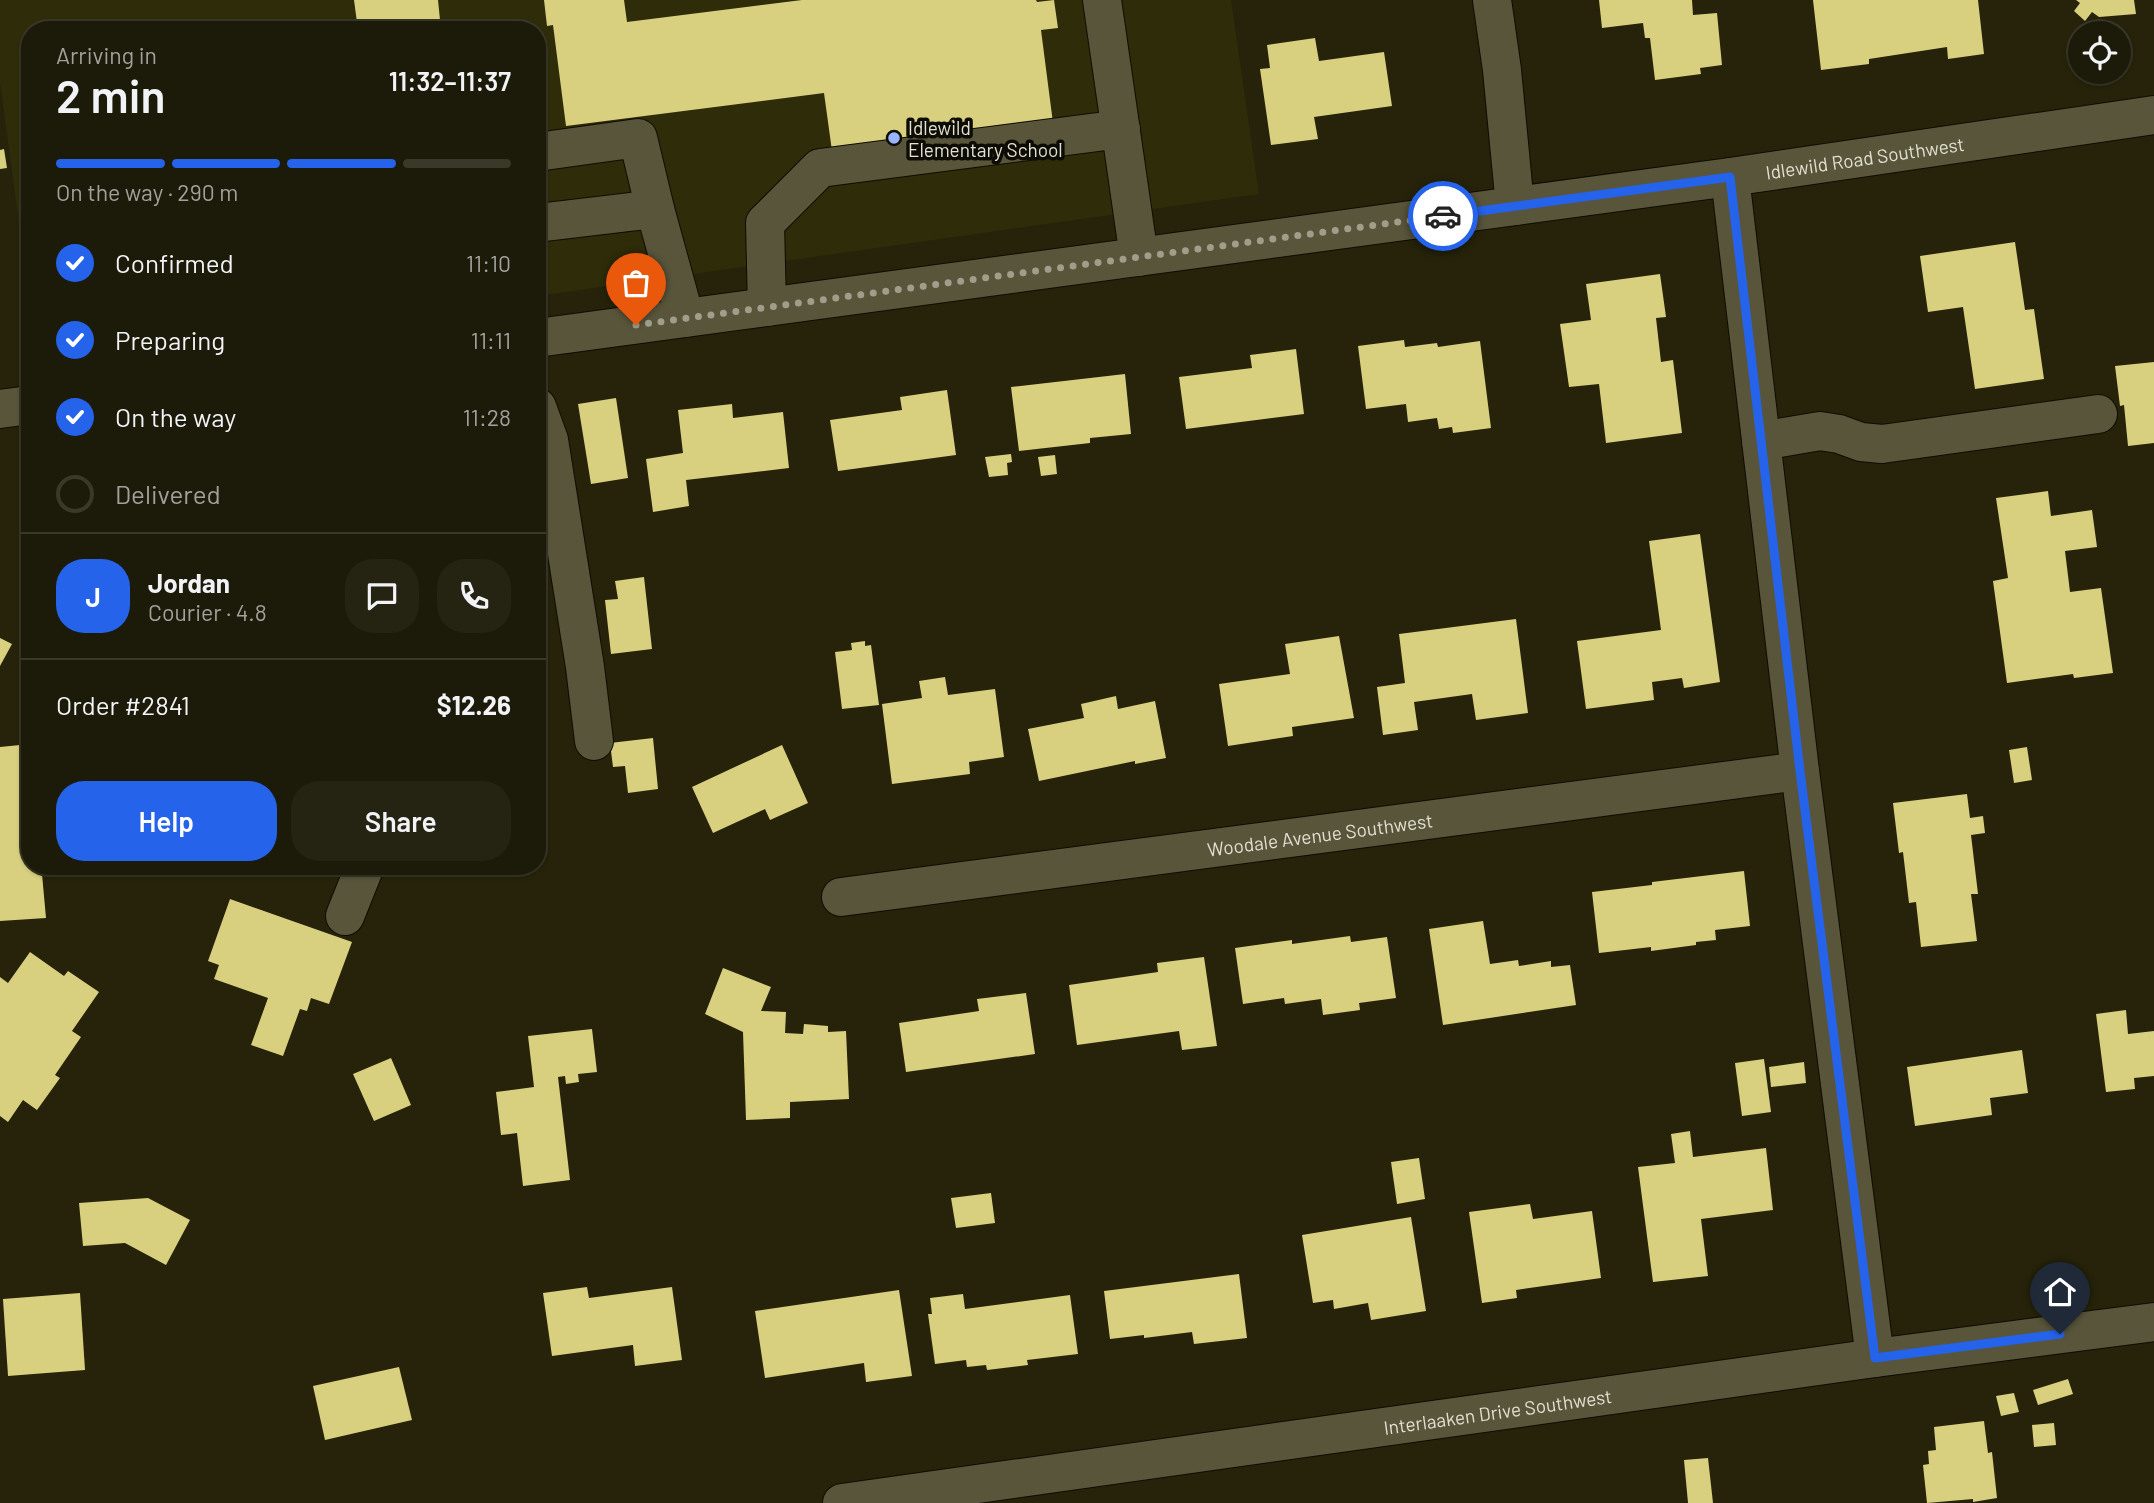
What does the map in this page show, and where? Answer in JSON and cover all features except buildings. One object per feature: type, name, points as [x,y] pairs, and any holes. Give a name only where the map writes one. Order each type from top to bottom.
[{"type":"street","points":[[1102,0],[1139,257]]},
{"type":"street","points":[[1492,0],[1502,70],[1515,206]]},
{"type":"street","name":"Idlewild Road Southwest","points":[[546,337],[1730,177],[2154,116]]},
{"type":"street","points":[[767,307],[765,223],[820,168],[1121,129]]},
{"type":"street","points":[[546,151],[638,138],[685,318]]},
{"type":"street","points":[[1730,177],[1800,771],[1875,1358]]},
{"type":"street","points":[[546,222],[655,209]]},
{"type":"street","points":[[0,409],[21,406]]},
{"type":"street","points":[[1761,441],[1820,431],[1861,442],[1882,444],[2098,414]]},
{"type":"street","points":[[546,432],[585,667],[594,741]]},
{"type":"street","name":"Woodale Avenue Southwest","points":[[841,897],[1800,771]]},
{"type":"street","points":[[345,916],[361,875]]},
{"type":"street","name":"Interlaaken Drive Southwest","points":[[842,1503],[1875,1358],[2154,1322]]},
{"type":"shaded area","name":"Idlewild Elementary School","points":[[0,0],[1231,0],[1259,194],[546,295],[546,21],[21,21],[21,238],[0,82]]},
{"type":"way so far","points":[[636,325],[1443,216]]},
{"type":"place","name":"Idlewild Elementary School","points":[[894,138]]},
{"type":"route","points":[[1443,216],[1730,177],[1800,771],[1875,1358],[2060,1334]]}]
